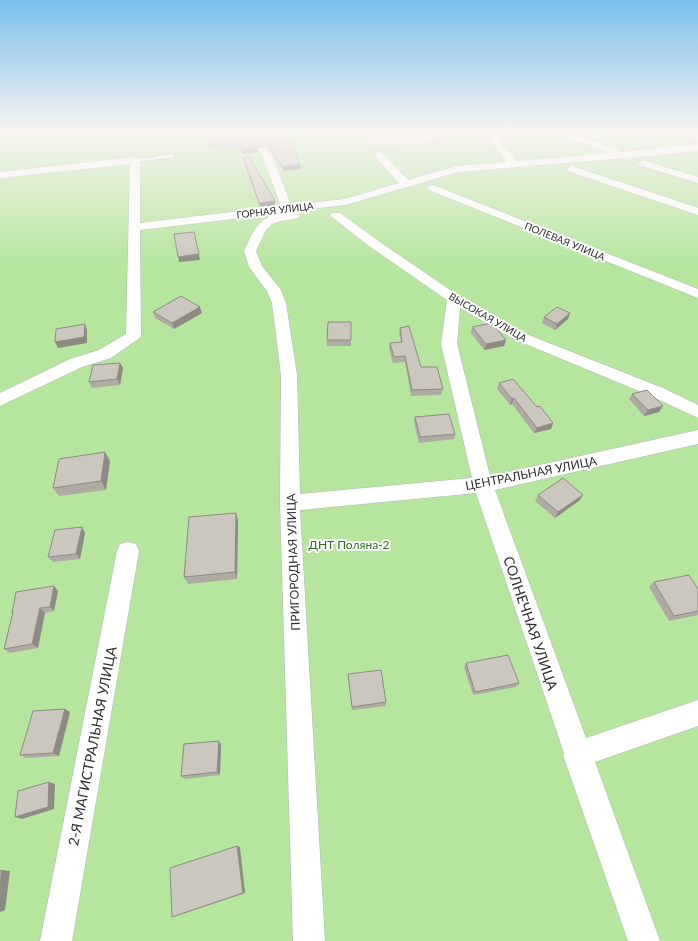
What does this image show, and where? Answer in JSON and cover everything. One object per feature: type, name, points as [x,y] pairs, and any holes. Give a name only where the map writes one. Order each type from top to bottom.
[{"type":"street","points":[[0,400],[76,363],[105,354],[133,336],[135,176]]},
{"type":"street","points":[[275,176],[289,212]]},
{"type":"street","points":[[398,176],[406,184]]},
{"type":"street","name":"ГОРНАЯ УЛИЦА","points":[[134,227],[289,212],[345,202],[433,176]]},
{"type":"street","name":"ПОЛЕВАЯ УЛИЦА","points":[[476,176],[459,178],[429,189],[698,294]]},
{"type":"street","points":[[592,176],[698,212]]},
{"type":"street","points":[[684,176],[698,180]]},
{"type":"street","name":"ВЫСОКАЯ УЛИЦА","points":[[289,212],[300,217],[342,214],[373,243],[454,299],[521,337],[657,392],[698,412]]},
{"type":"street","name":"ПРИГОРОДНАЯ УЛИЦА","points":[[289,212],[273,218],[264,224],[250,251],[256,267],[274,290],[279,303],[289,375],[290,503],[309,941]]},
{"type":"street","name":"СОЛНЕЧНАЯ УЛИЦА","points":[[454,299],[449,344],[483,485],[577,755],[644,941]]},
{"type":"street","name":"ЦЕНТРАЛЬНАЯ УЛИЦА","points":[[290,503],[483,485],[698,437]]},
{"type":"street","name":"2-Я МАГИСТРАЛЬНАЯ УЛИЦА","points":[[56,941],[128,551]]},
{"type":"street","points":[[577,755],[698,713]]},
{"type":"green space","name":"ДНТ Поляна-2","points":[[0,176],[698,176],[698,941],[0,941]]},
{"type":"building","points":[[250,176],[260,176],[275,201],[259,203]]},
{"type":"building","points":[[194,232],[199,254],[178,257],[174,234]]},
{"type":"building","points":[[181,296],[200,307],[172,323],[153,312]]},
{"type":"building","points":[[557,307],[570,313],[557,324],[544,317]]},
{"type":"building","points":[[328,322],[351,322],[351,340],[327,340]]},
{"type":"building","points":[[492,323],[506,340],[486,344],[472,327]]},
{"type":"building","points":[[85,324],[84,337],[55,342],[56,329]]},
{"type":"building","points":[[409,326],[421,367],[437,367],[443,389],[412,390],[405,356],[394,357],[390,343],[402,342],[400,328]]},
{"type":"building","points":[[120,363],[117,379],[89,382],[93,365]]},
{"type":"building","points":[[513,379],[537,407],[540,406],[553,423],[537,428],[514,398],[512,399],[499,383]]},
{"type":"building","points":[[647,390],[663,406],[648,410],[632,394]]},
{"type":"building","points":[[449,414],[455,434],[420,437],[415,417]]},
{"type":"building","points":[[105,452],[101,481],[53,488],[59,459]]},
{"type":"building","points":[[563,478],[583,495],[558,512],[538,495]]},
{"type":"building","points":[[236,513],[235,572],[184,577],[189,517]]},
{"type":"building","points":[[82,527],[76,554],[48,557],[55,530]]},
{"type":"building","points":[[689,575],[698,589],[698,611],[674,616],[654,582]]},
{"type":"building","points":[[54,586],[50,607],[40,608],[32,644],[4,649],[16,592]]},
{"type":"building","points":[[508,655],[519,683],[475,692],[466,663]]},
{"type":"building","points":[[381,670],[386,702],[352,707],[348,674]]},
{"type":"building","points":[[65,709],[53,753],[20,755],[33,711]]},
{"type":"building","points":[[219,741],[217,772],[181,776],[184,744]]},
{"type":"building","points":[[49,782],[48,807],[15,817],[18,791]]},
{"type":"building","points":[[237,846],[243,893],[172,917],[170,868]]},
{"type":"building","points":[[2,870],[0,888],[0,871]]}]
